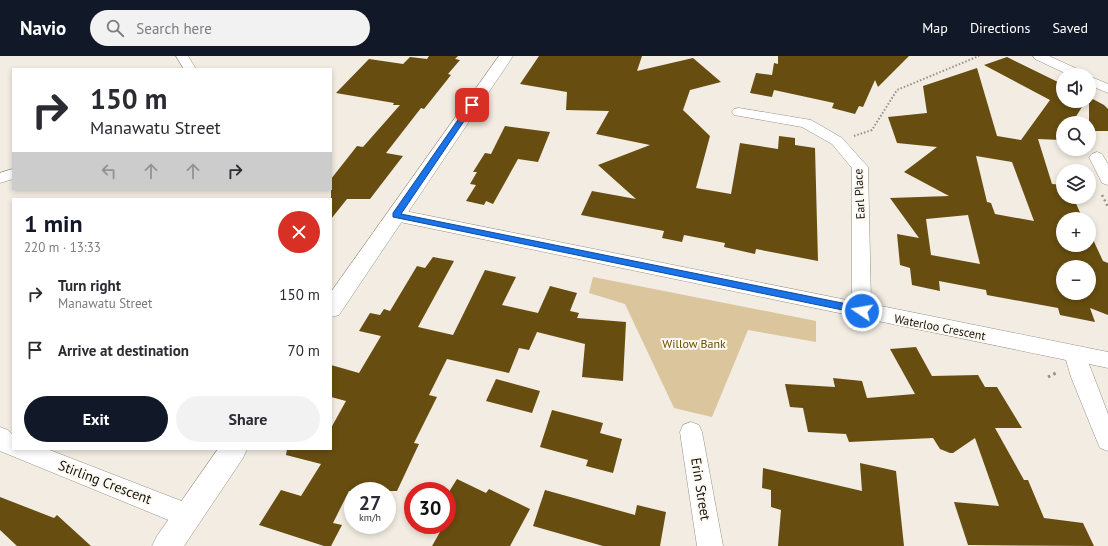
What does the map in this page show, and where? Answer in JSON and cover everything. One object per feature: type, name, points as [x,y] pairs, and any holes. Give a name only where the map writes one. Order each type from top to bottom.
[{"type":"street","points":[[182,56],[189,68]]},
{"type":"street","points":[[332,308],[506,56]]},
{"type":"street","points":[[1040,56],[1065,68]]},
{"type":"street","points":[[1096,83],[1108,89]]},
{"type":"street","name":"Earl Place","points":[[739,112],[806,123],[837,141],[860,167],[862,311]]},
{"type":"street","points":[[1098,157],[1108,180]]},
{"type":"street","points":[[0,178],[12,174]]},
{"type":"street","name":"Waterloo Crescent","points":[[396,215],[1108,360]]},
{"type":"street","points":[[1075,354],[1082,377],[1108,441]]},
{"type":"street","name":"Erin Street","points":[[691,432],[710,546]]},
{"type":"street","points":[[0,438],[2,442],[12,446]]},
{"type":"street","name":"Stirling Crescent","points":[[23,450],[188,516]]},
{"type":"street","points":[[167,546],[233,450]]},
{"type":"path","points":[[837,141],[872,130],[897,90],[979,56]]},
{"type":"path","points":[[1048,377],[1056,373]]},
{"type":"green space","name":"Willow Bank","points":[[593,277],[816,321],[816,342],[748,330],[712,417],[674,408],[625,304],[589,293]]},
{"type":"building","points":[[429,56],[458,56],[455,59],[460,60],[448,74],[451,75],[424,109],[421,108],[386,153],[403,156],[370,199],[347,199],[332,218],[332,178],[357,146],[363,147],[400,105],[393,105],[394,103],[336,93],[369,59],[403,64],[410,57],[427,59]]},
{"type":"building","points":[[539,56],[642,56],[637,71],[693,58],[721,82],[690,90],[683,110],[710,136],[696,188],[731,194],[740,143],[778,149],[779,136],[795,138],[795,145],[815,148],[818,261],[756,249],[755,254],[724,247],[725,243],[684,235],[682,242],[662,238],[664,231],[581,215],[592,191],[636,199],[598,165],[650,145],[596,134],[609,111],[566,110],[567,92],[520,84]]},
{"type":"building","points":[[778,56],[909,56],[878,87],[875,80],[863,107],[859,106],[855,114],[832,108],[834,103],[774,90],[772,97],[750,93],[756,73],[772,75],[774,63],[778,64]]},
{"type":"building","points":[[1007,57],[1056,81],[1056,108],[1081,108],[1076,116],[1056,116],[1056,140],[1038,139],[1052,184],[1056,184],[1056,204],[1076,204],[1080,212],[1056,212],[1056,252],[1096,252],[1096,246],[1103,261],[1108,263],[1108,315],[1090,308],[1095,322],[1060,315],[1058,308],[987,295],[986,290],[939,281],[940,291],[912,285],[910,268],[900,265],[897,234],[919,238],[890,198],[949,196],[904,172],[937,147],[897,143],[888,117],[927,113],[923,86],[977,68],[997,136],[1021,140],[1050,100],[984,65]],"holes":[[[976,156],[1012,162],[1034,221],[995,214],[991,203],[987,202]],[[968,215],[980,264],[931,255],[926,219]]]},
{"type":"building","points":[[1096,101],[1104,105],[1108,109],[1108,131],[1096,131],[1096,116],[1089,116],[1089,108],[1096,108]]},
{"type":"building","points":[[505,126],[550,132],[538,162],[518,159],[493,204],[486,201],[484,205],[466,201],[476,185],[470,184],[477,172],[473,172],[485,153],[491,154]]},
{"type":"building","points":[[433,257],[454,261],[418,327],[453,335],[485,270],[516,277],[502,305],[538,313],[550,286],[577,293],[570,311],[579,313],[577,318],[626,322],[623,381],[582,377],[585,344],[537,332],[529,350],[519,348],[509,373],[447,359],[429,395],[437,397],[414,443],[419,444],[397,491],[396,482],[344,482],[344,501],[333,523],[342,525],[331,546],[324,546],[259,525],[281,490],[301,496],[321,464],[286,455],[287,450],[332,450],[332,426],[346,401],[332,397],[332,365],[359,373],[381,336],[359,331],[370,313],[380,315],[384,309],[390,311],[417,266],[425,268]]},
{"type":"building","points":[[916,347],[932,376],[978,375],[985,387],[997,387],[1022,428],[995,428],[1024,480],[1028,480],[1044,518],[1083,523],[1094,546],[968,545],[954,502],[999,506],[975,438],[953,453],[940,449],[933,438],[849,442],[846,434],[808,432],[803,408],[790,407],[785,384],[835,387],[833,378],[862,381],[867,398],[915,394],[890,349]]},
{"type":"building","points":[[496,379],[540,391],[532,413],[486,401]]},
{"type":"building","points":[[552,410],[603,423],[600,433],[622,439],[613,473],[586,466],[588,460],[540,447]]},
{"type":"building","points":[[860,463],[896,471],[904,546],[778,546],[781,510],[771,507],[771,490],[762,488],[763,468],[862,491]]},
{"type":"building","points":[[457,479],[486,493],[489,489],[530,509],[510,546],[432,546],[439,534],[456,534],[455,482]]},
{"type":"building","points":[[545,490],[635,515],[637,505],[666,512],[660,546],[603,546],[533,526]]},
{"type":"building","points":[[0,497],[54,518],[57,515],[91,546],[17,546],[0,530]]},
{"type":"route","points":[[472,105],[396,215],[862,311]]}]
